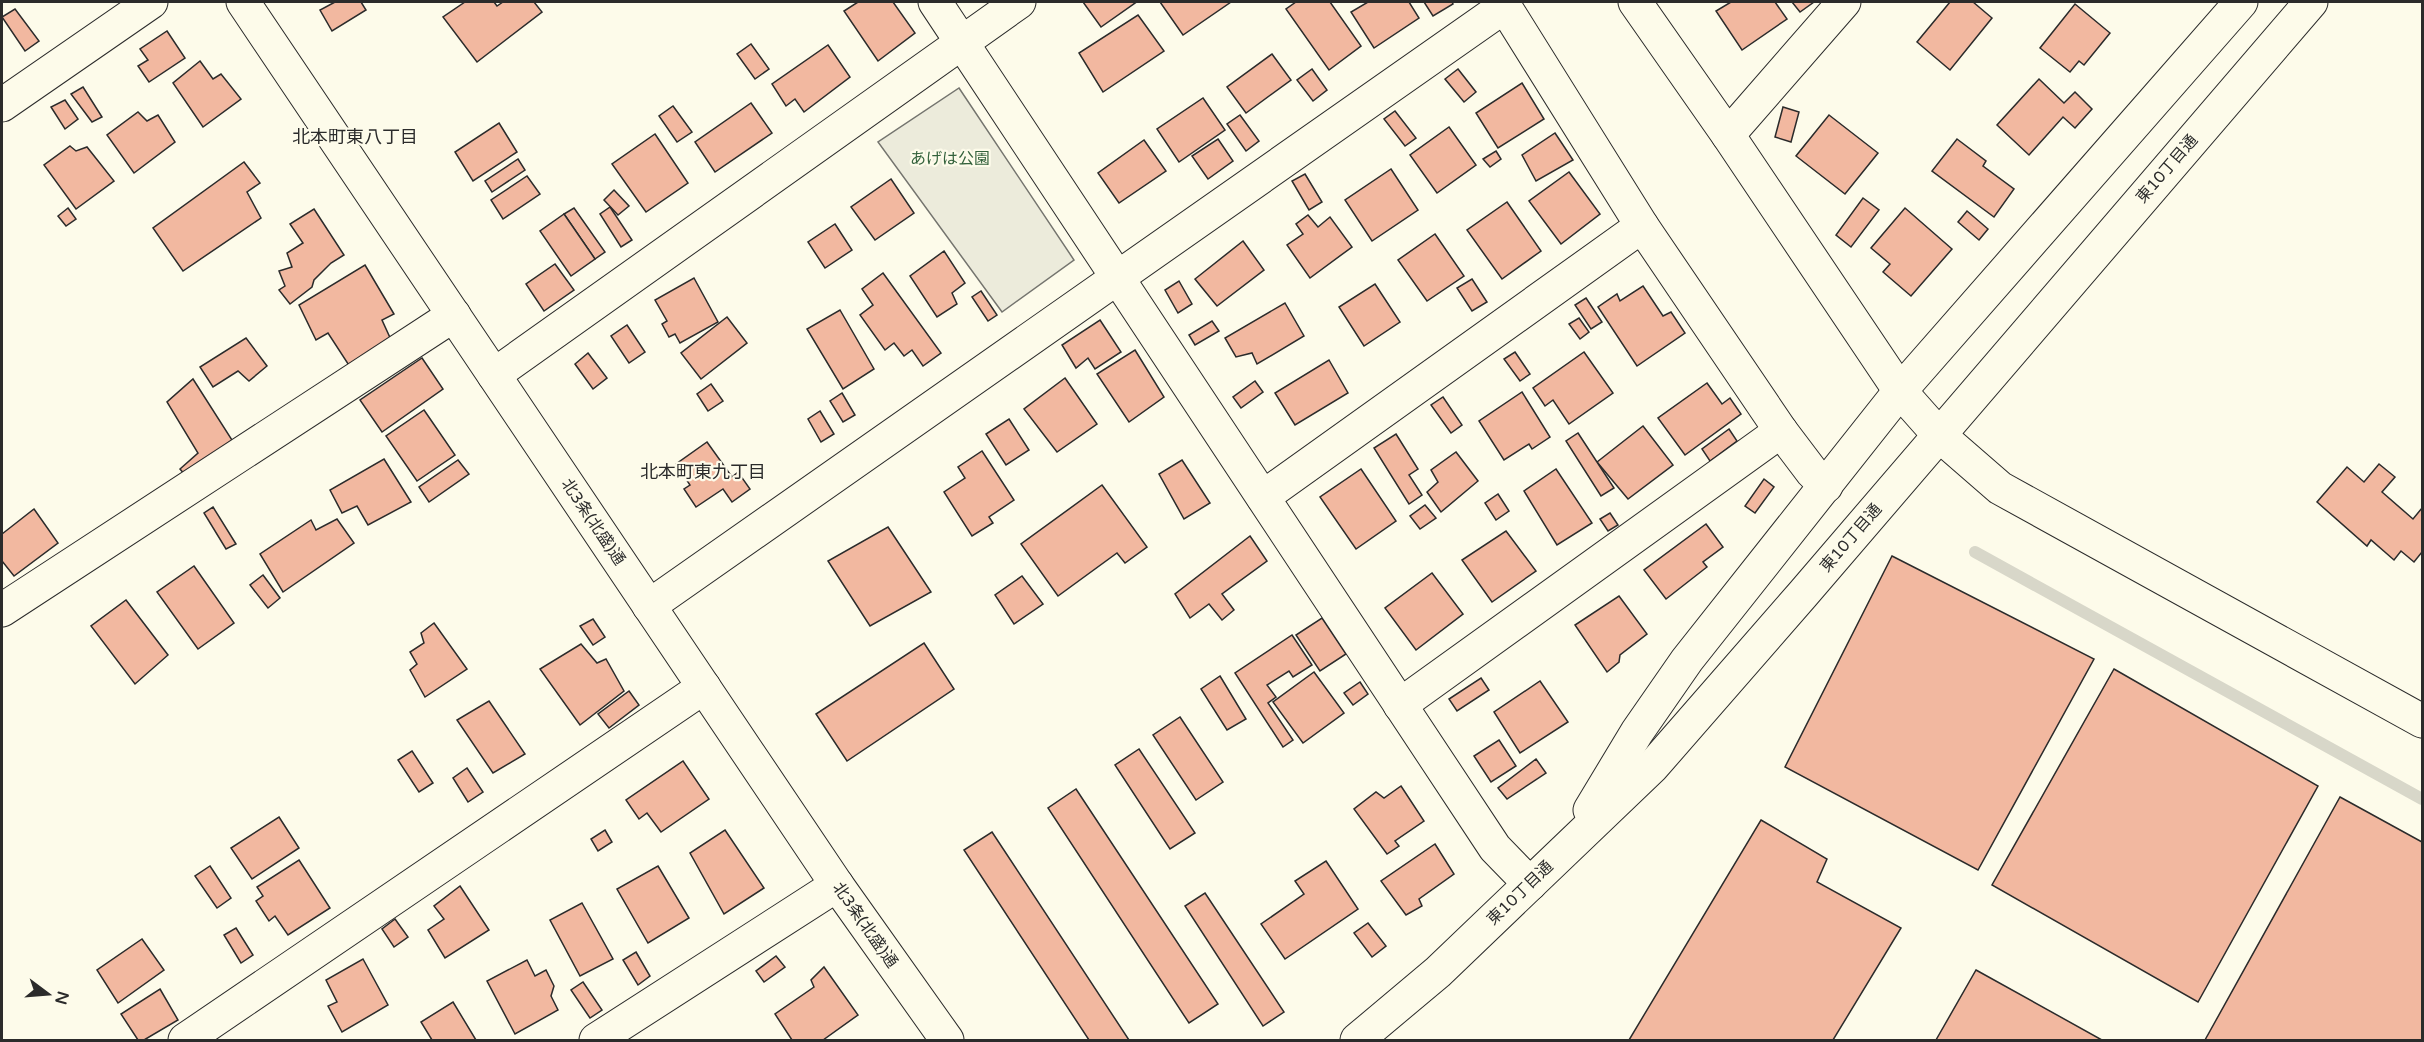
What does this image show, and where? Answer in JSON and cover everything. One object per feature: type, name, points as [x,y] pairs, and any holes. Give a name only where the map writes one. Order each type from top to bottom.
[{"type":"street","points":[[2,105],[151,2]]},
{"type":"street","name":"北3条(北盛)通","points":[[243,2],[837,885],[947,1041]]},
{"type":"street","points":[[935,2],[1495,848],[1530,884]]},
{"type":"street","points":[[494,375],[1019,2]]},
{"type":"street","points":[[1635,2],[1728,135],[1900,391],[1939,435],[2000,488],[2422,721]]},
{"type":"street","points":[[1728,135],[1844,2]]},
{"type":"street","points":[[1570,845],[1637,732],[1687,660],[1900,391],[2241,2]]},
{"type":"street","name":"東10丁目通","points":[[1357,1041],[1438,972],[1653,766],[2311,2]]},
{"type":"street","points":[[649,606],[1504,4],[1642,226],[1781,431],[1812,472],[1826,486]]},
{"type":"street","points":[[1263,497],[1642,226]]},
{"type":"street","points":[[2,610],[454,315]]},
{"type":"street","points":[[1401,705],[1781,431]]},
{"type":"street","points":[[186,1041],[704,687]]},
{"type":"street","points":[[596,1041],[837,885]]},
{"type":"green space","name":"あげは公園","points":[[959,88],[1074,260],[1002,312],[878,142]]},
{"type":"building","points":[[335,2],[361,2],[366,10],[332,31],[320,10]]},
{"type":"building","points":[[465,2],[494,2],[497,6],[503,2],[534,2],[542,12],[477,62],[443,17]]},
{"type":"building","points":[[858,2],[893,2],[915,33],[878,61],[844,11]]},
{"type":"building","points":[[1083,2],[1133,2],[1135,3],[1101,27]]},
{"type":"building","points":[[1160,2],[1231,2],[1183,35]]},
{"type":"building","points":[[1296,2],[1330,2],[1361,46],[1329,70],[1286,9]]},
{"type":"building","points":[[1368,2],[1409,2],[1419,18],[1374,48],[1351,12]]},
{"type":"building","points":[[1424,2],[1452,2],[1453,4],[1433,16]]},
{"type":"building","points":[[1731,2],[1775,2],[1787,19],[1742,50],[1716,11]]},
{"type":"building","points":[[1792,2],[1814,2],[1800,12]]},
{"type":"building","points":[[1950,2],[1973,2],[1992,18],[1950,70],[1917,42]]},
{"type":"building","points":[[2075,4],[2110,33],[2084,65],[2079,61],[2070,72],[2040,48]]},
{"type":"building","points":[[15,9],[39,41],[25,51],[2,17]]},
{"type":"building","points":[[1138,15],[1164,51],[1103,92],[1079,53]]},
{"type":"building","points":[[167,31],[185,58],[149,82],[138,66],[148,60],[140,49]]},
{"type":"building","points":[[751,44],[769,69],[755,79],[737,54]]},
{"type":"building","points":[[828,45],[850,77],[804,112],[795,99],[786,106],[772,84]]},
{"type":"building","points":[[1272,54],[1291,80],[1246,113],[1227,87]]},
{"type":"building","points":[[200,61],[213,79],[221,74],[241,99],[203,127],[173,83]]},
{"type":"building","points":[[1312,69],[1327,90],[1313,101],[1297,80]]},
{"type":"building","points":[[1458,69],[1476,92],[1464,102],[1445,79]]},
{"type":"building","points":[[2039,79],[2064,103],[2075,92],[2092,109],[2075,128],[2063,117],[2029,155],[1997,125]]},
{"type":"building","points":[[1522,83],[1544,119],[1498,148],[1476,113]]},
{"type":"building","points":[[83,87],[102,117],[92,122],[71,94]]},
{"type":"building","points":[[1203,98],[1225,130],[1179,162],[1157,129]]},
{"type":"building","points":[[65,100],[78,119],[65,129],[51,107]]},
{"type":"building","points":[[751,103],[772,133],[715,172],[695,142]]},
{"type":"building","points":[[673,106],[692,132],[677,142],[659,116]]},
{"type":"building","points":[[1783,107],[1799,112],[1791,142],[1775,137]]},
{"type":"building","points":[[1395,111],[1416,138],[1405,146],[1384,119]]},
{"type":"building","points":[[138,112],[147,121],[158,115],[175,142],[134,173],[107,135]]},
{"type":"building","points":[[1240,115],[1259,141],[1246,151],[1227,124]]},
{"type":"building","points":[[1829,115],[1878,153],[1845,194],[1796,156]]},
{"type":"building","points":[[499,123],[517,152],[473,181],[455,152]]},
{"type":"building","points":[[1449,127],[1476,165],[1437,193],[1410,155]]},
{"type":"building","points":[[1555,133],[1573,160],[1536,181],[1522,155]]},
{"type":"building","points":[[655,134],[688,183],[646,212],[612,164]]},
{"type":"building","points":[[1218,139],[1233,161],[1208,179],[1192,156]]},
{"type":"building","points":[[1957,139],[1986,161],[1983,166],[2014,189],[1994,217],[1932,171]]},
{"type":"building","points":[[1144,140],[1166,171],[1119,203],[1098,173]]},
{"type":"building","points":[[70,146],[76,151],[87,147],[114,181],[76,209],[44,165]]},
{"type":"building","points":[[1496,151],[1501,159],[1490,167],[1483,159]]},
{"type":"building","points":[[518,159],[525,170],[492,192],[485,181]]},
{"type":"building","points":[[244,162],[260,183],[247,192],[261,218],[183,271],[153,228]]},
{"type":"building","points":[[1391,169],[1418,210],[1372,241],[1345,200]]},
{"type":"building","points":[[1569,172],[1600,214],[1561,244],[1529,201]]},
{"type":"building","points":[[1305,174],[1322,202],[1309,210],[1292,181]]},
{"type":"building","points":[[527,176],[540,194],[503,219],[491,200]]},
{"type":"building","points":[[891,179],[914,213],[875,240],[851,207]]},
{"type":"building","points":[[614,190],[629,206],[618,215],[604,200]]},
{"type":"building","points":[[1863,198],[1879,210],[1851,247],[1836,235]]},
{"type":"building","points":[[1507,202],[1541,251],[1502,279],[1467,230]]},
{"type":"building","points":[[610,207],[632,240],[621,247],[600,214]]},
{"type":"building","points":[[68,208],[76,219],[66,226],[58,216]]},
{"type":"building","points":[[574,208],[605,252],[595,259],[564,214]]},
{"type":"building","points":[[1905,208],[1952,249],[1911,296],[1883,272],[1890,264],[1871,248]]},
{"type":"building","points":[[314,209],[344,255],[331,263],[314,280],[312,287],[290,304],[279,290],[285,286],[279,271],[292,267],[287,253],[303,243],[290,224]]},
{"type":"building","points":[[1967,211],[1988,229],[1979,240],[1958,222]]},
{"type":"building","points":[[564,214],[595,259],[571,276],[540,231]]},
{"type":"building","points":[[1308,215],[1318,227],[1330,217],[1352,247],[1310,278],[1287,245],[1303,234],[1296,224]]},
{"type":"building","points":[[835,224],[852,250],[825,268],[808,242]]},
{"type":"building","points":[[1435,234],[1464,276],[1427,301],[1398,260]]},
{"type":"building","points":[[1243,241],[1264,270],[1217,306],[1195,279]]},
{"type":"building","points":[[944,251],[965,283],[952,293],[957,304],[937,317],[910,276]]},
{"type":"building","points":[[555,264],[574,290],[544,311],[526,284]]},
{"type":"building","points":[[365,265],[394,314],[382,320],[392,342],[352,370],[328,333],[316,340],[299,305]]},
{"type":"building","points":[[883,273],[941,353],[923,366],[912,350],[904,356],[894,343],[885,350],[860,315],[873,305],[862,289]]},
{"type":"building","points":[[694,278],[718,322],[680,343],[675,334],[669,337],[662,324],[667,321],[655,300]]},
{"type":"building","points":[[1472,279],[1487,302],[1472,311],[1457,288]]},
{"type":"building","points":[[1179,281],[1192,304],[1178,313],[1165,290]]},
{"type":"building","points":[[1375,284],[1400,322],[1364,346],[1339,307]]},
{"type":"building","points":[[1643,286],[1663,316],[1671,312],[1685,333],[1637,366],[1598,307],[1617,294],[1620,301]]},
{"type":"building","points":[[981,291],[997,315],[988,321],[972,297]]},
{"type":"building","points":[[1586,298],[1602,322],[1591,329],[1575,305]]},
{"type":"building","points":[[1285,303],[1304,336],[1257,364],[1252,353],[1236,357],[1225,338]]},
{"type":"building","points":[[840,310],[874,369],[843,389],[807,329]]},
{"type":"building","points":[[727,317],[747,343],[701,379],[681,353]]},
{"type":"building","points":[[1579,318],[1589,332],[1580,339],[1569,324]]},
{"type":"building","points":[[1100,320],[1121,352],[1095,369],[1088,358],[1076,368],[1062,345]]},
{"type":"building","points":[[1212,321],[1219,331],[1195,345],[1189,335]]},
{"type":"building","points":[[627,325],[645,352],[629,363],[611,336]]},
{"type":"building","points":[[246,338],[267,366],[249,381],[238,371],[213,387],[200,367]]},
{"type":"building","points":[[1135,350],[1164,397],[1129,422],[1097,374]]},
{"type":"building","points":[[1515,352],[1530,374],[1520,381],[1504,359]]},
{"type":"building","points":[[1584,352],[1613,393],[1569,424],[1553,400],[1545,406],[1533,388]]},
{"type":"building","points":[[588,353],[607,378],[593,389],[575,364]]},
{"type":"building","points":[[422,358],[443,389],[382,432],[360,400]]},
{"type":"building","points":[[1329,360],[1348,393],[1295,425],[1275,393]]},
{"type":"building","points":[[1065,378],[1097,424],[1057,452],[1024,409]]},
{"type":"building","points":[[193,379],[232,440],[186,476],[180,469],[198,453],[167,402]]},
{"type":"building","points":[[1255,381],[1263,392],[1241,408],[1233,397]]},
{"type":"building","points":[[1707,383],[1722,404],[1730,398],[1741,414],[1685,455],[1658,418]]},
{"type":"building","points":[[711,384],[723,401],[708,411],[697,394]]},
{"type":"building","points":[[1522,392],[1550,437],[1532,449],[1529,444],[1504,460],[1479,421]]},
{"type":"building","points":[[842,393],[855,415],[843,422],[830,401]]},
{"type":"building","points":[[1443,397],[1462,425],[1451,433],[1431,405]]},
{"type":"building","points":[[424,410],[455,455],[417,481],[386,436]]},
{"type":"building","points":[[820,411],[834,434],[821,442],[808,419]]},
{"type":"building","points":[[1009,419],[1029,450],[1006,465],[986,434]]},
{"type":"building","points":[[1643,426],[1673,465],[1628,499],[1597,462]]},
{"type":"building","points":[[1729,429],[1737,441],[1710,461],[1702,449]]},
{"type":"building","points":[[1578,433],[1614,488],[1601,496],[1566,441]]},
{"type":"building","points":[[1396,434],[1418,469],[1409,475],[1422,495],[1409,504],[1374,448]]},
{"type":"building","points":[[707,442],[732,477],[738,472],[750,489],[732,502],[723,489],[696,507],[684,489],[690,485],[676,464]]},
{"type":"building","points":[[982,451],[1014,500],[989,517],[993,523],[972,536],[944,492],[965,478],[958,467]]},
{"type":"building","points":[[1456,452],[1478,481],[1441,512],[1427,492],[1438,482],[1431,470]]},
{"type":"building","points":[[384,459],[411,502],[368,525],[357,506],[342,513],[330,490]]},
{"type":"building","points":[[458,460],[469,474],[429,502],[419,487]]},
{"type":"building","points":[[1182,460],[1210,503],[1184,519],[1159,474]]},
{"type":"building","points":[[2379,464],[2395,477],[2382,492],[2413,519],[2422,508],[2422,552],[2414,562],[2401,551],[2394,560],[2371,540],[2367,546],[2317,502],[2347,467],[2364,482]]},
{"type":"building","points":[[1361,469],[1396,521],[1356,549],[1320,497]]},
{"type":"building","points":[[1556,469],[1592,523],[1557,545],[1524,491]]},
{"type":"building","points":[[1764,479],[1774,487],[1755,513],[1745,506]]},
{"type":"building","points":[[1102,485],[1147,547],[1125,563],[1117,553],[1058,596],[1021,544]]},
{"type":"building","points":[[1498,494],[1509,511],[1496,520],[1485,503]]},
{"type":"building","points":[[1425,505],[1436,518],[1420,529],[1410,516]]},
{"type":"building","points":[[213,507],[236,544],[226,549],[204,513]]},
{"type":"building","points":[[34,509],[58,543],[14,576],[2,561],[2,534]]},
{"type":"building","points":[[1610,513],[1618,525],[1608,531],[1600,519]]},
{"type":"building","points":[[337,519],[354,543],[283,592],[260,554],[311,520],[316,530]]},
{"type":"building","points":[[1706,524],[1723,547],[1703,562],[1707,567],[1666,599],[1644,570]]},
{"type":"building","points":[[888,527],[931,592],[870,626],[828,561]]},
{"type":"building","points":[[1506,531],[1536,571],[1492,602],[1462,560]]},
{"type":"building","points":[[1250,536],[1267,561],[1222,594],[1234,610],[1222,620],[1209,604],[1190,618],[1175,594]]},
{"type":"building","points":[[1892,556],[2094,659],[1978,870],[1785,767]]},
{"type":"building","points":[[194,566],[234,623],[198,649],[157,592]]},
{"type":"building","points":[[1432,573],[1463,614],[1416,650],[1385,608]]},
{"type":"building","points":[[263,575],[280,598],[268,608],[250,585]]},
{"type":"building","points":[[1022,576],[1043,604],[1014,624],[995,595]]},
{"type":"building","points":[[1619,596],[1647,634],[1620,655],[1619,662],[1607,672],[1575,625]]},
{"type":"building","points":[[126,600],[168,655],[135,684],[91,626]]},
{"type":"building","points":[[1322,618],[1346,654],[1320,671],[1296,635]]},
{"type":"building","points":[[593,619],[605,637],[593,645],[580,626]]},
{"type":"building","points":[[434,623],[467,669],[425,697],[410,670],[417,664],[410,652],[424,643],[421,633]]},
{"type":"building","points":[[1292,635],[1312,665],[1293,677],[1289,671],[1267,685],[1276,697],[1268,703],[1293,740],[1283,747],[1235,673]]},
{"type":"building","points":[[924,643],[954,689],[847,761],[816,714]]},
{"type":"building","points":[[581,644],[597,663],[606,659],[624,691],[580,725],[540,669]]},
{"type":"building","points":[[2114,669],[2318,786],[2198,1002],[1992,885]]},
{"type":"building","points":[[1314,672],[1344,713],[1303,743],[1273,702]]},
{"type":"building","points":[[1220,676],[1246,719],[1227,730],[1201,689]]},
{"type":"building","points":[[1481,678],[1489,690],[1457,711],[1449,699]]},
{"type":"building","points":[[1540,681],[1568,722],[1520,753],[1494,712]]},
{"type":"building","points":[[1360,682],[1368,694],[1353,705],[1344,693]]},
{"type":"building","points":[[629,691],[639,705],[609,728],[598,714]]},
{"type":"building","points":[[489,701],[525,754],[493,773],[457,720]]},
{"type":"building","points":[[1180,717],[1223,782],[1196,800],[1153,735]]},
{"type":"building","points":[[1499,740],[1516,766],[1491,782],[1474,756]]},
{"type":"building","points":[[1139,749],[1195,833],[1170,849],[1115,765]]},
{"type":"building","points":[[412,751],[433,783],[419,792],[398,760]]},
{"type":"building","points":[[1536,759],[1546,773],[1507,799],[1498,788]]},
{"type":"building","points":[[683,761],[709,799],[661,832],[647,813],[639,819],[626,800]]},
{"type":"building","points":[[467,768],[483,792],[468,802],[453,778]]},
{"type":"building","points":[[1401,786],[1424,821],[1395,841],[1399,846],[1387,854],[1354,809],[1376,792],[1384,798]]},
{"type":"building","points":[[1076,789],[1218,1004],[1189,1023],[1048,808]]},
{"type":"building","points":[[2340,797],[2422,842],[2422,1040],[2205,1040]]},
{"type":"building","points":[[279,817],[299,848],[252,879],[231,848]]},
{"type":"building","points":[[1761,820],[1827,859],[1817,882],[1901,928],[1833,1040],[1629,1040]]},
{"type":"building","points":[[605,830],[612,842],[598,851],[591,839]]},
{"type":"building","points":[[725,830],[764,888],[724,914],[690,853]]},
{"type":"building","points":[[992,832],[1129,1040],[1089,1040],[964,850]]},
{"type":"building","points":[[1435,844],[1454,874],[1419,899],[1422,906],[1406,915],[1381,881]]},
{"type":"building","points":[[299,860],[330,908],[288,935],[275,916],[269,921],[256,901],[263,896],[257,887]]},
{"type":"building","points":[[1326,861],[1358,909],[1285,959],[1261,924],[1304,894],[1295,881]]},
{"type":"building","points":[[210,866],[231,898],[217,908],[195,876]]},
{"type":"building","points":[[658,866],[689,918],[648,943],[617,889]]},
{"type":"building","points":[[460,886],[489,930],[445,958],[428,930],[444,919],[434,906]]},
{"type":"building","points":[[1205,893],[1284,1012],[1263,1026],[1185,906]]},
{"type":"building","points":[[582,903],[613,959],[580,976],[550,920]]},
{"type":"building","points":[[395,919],[408,937],[394,947],[382,929]]},
{"type":"building","points":[[1368,923],[1386,946],[1372,957],[1354,933]]},
{"type":"building","points":[[236,928],[253,955],[241,963],[224,935]]},
{"type":"building","points":[[142,939],[164,970],[118,1003],[97,970]]},
{"type":"building","points":[[636,952],[650,976],[638,985],[623,960]]},
{"type":"building","points":[[776,956],[785,967],[764,982],[756,971]]},
{"type":"building","points":[[363,959],[388,1005],[342,1032],[328,1006],[337,1002],[326,980]]},
{"type":"building","points":[[527,960],[535,976],[546,970],[554,986],[551,996],[558,1010],[515,1034],[487,981]]},
{"type":"building","points":[[824,967],[858,1015],[823,1040],[792,1040],[775,1014],[814,987],[811,980]]},
{"type":"building","points":[[1976,970],[2102,1040],[1936,1040]]},
{"type":"building","points":[[583,982],[602,1010],[590,1018],[571,990]]},
{"type":"building","points":[[160,989],[178,1020],[144,1040],[138,1040],[121,1014]]},
{"type":"building","points":[[453,1002],[476,1040],[432,1040],[421,1022]]},
{"type":"waterway","points":[[1975,552],[2422,799]]},
{"type":"district","name":"北本町東八丁目","points":[[355,137]]},
{"type":"district","name":"北本町東九丁目","points":[[703,472]]}]
